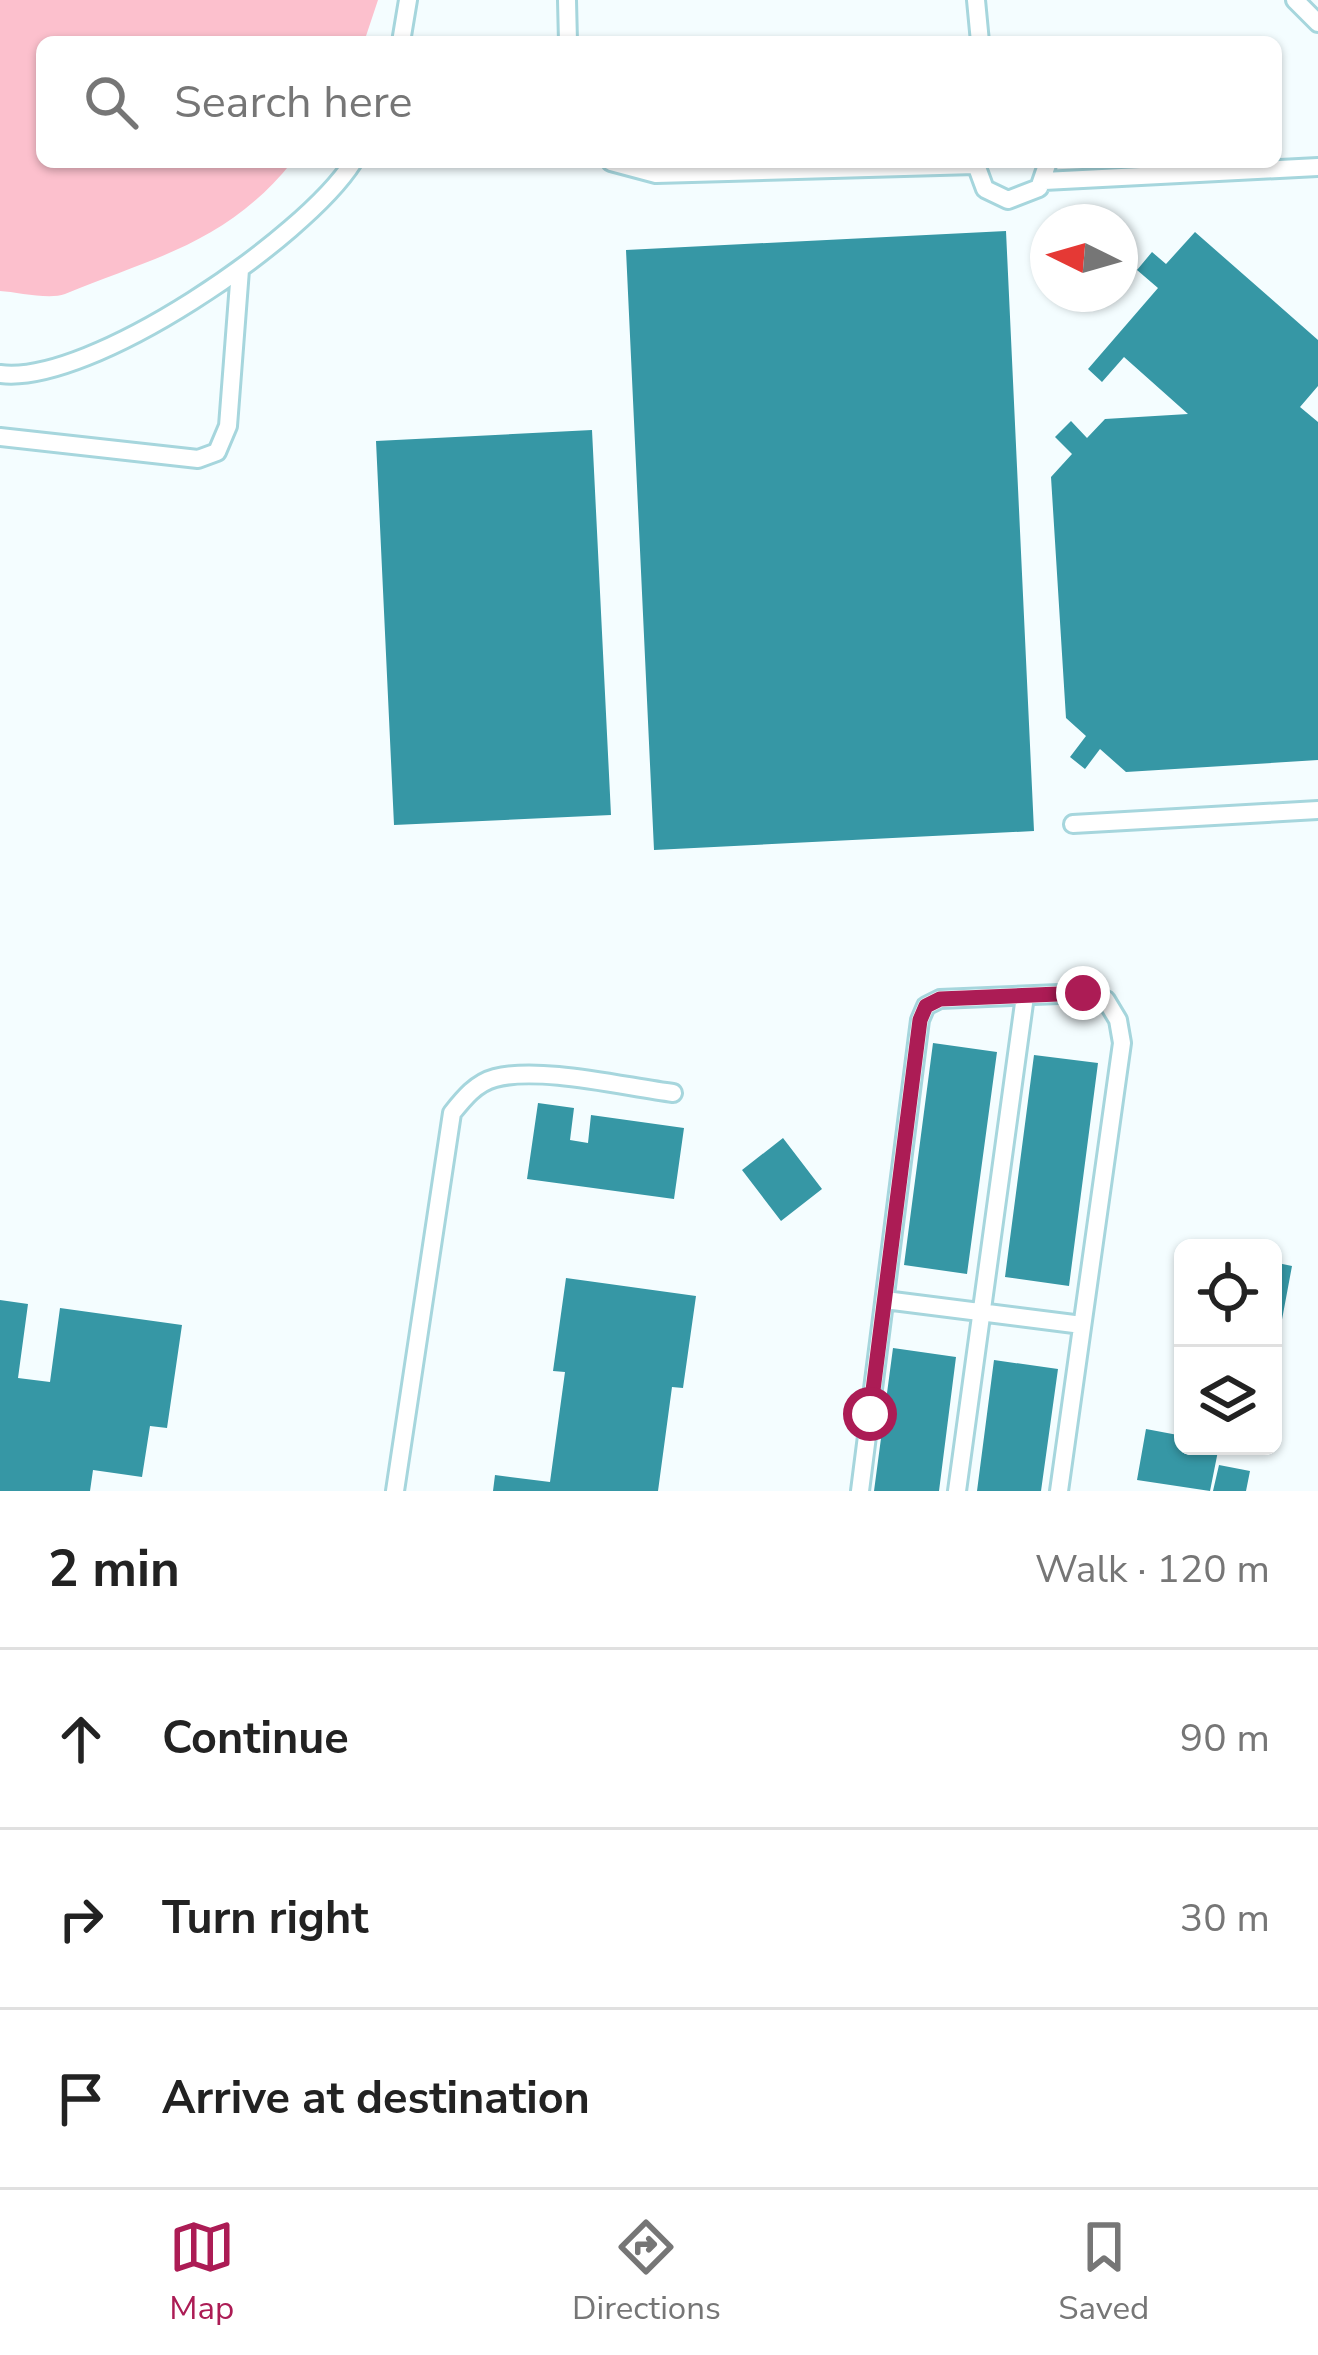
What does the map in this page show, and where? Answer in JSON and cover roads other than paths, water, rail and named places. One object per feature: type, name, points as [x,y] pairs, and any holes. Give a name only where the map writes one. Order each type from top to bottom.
[{"type":"lane","points":[[402,36],[408,0]]},
{"type":"lane","points":[[567,0],[568,36]]},
{"type":"lane","points":[[976,0],[979,36]]},
{"type":"lane","points":[[1295,0],[1318,22]]},
{"type":"lane","points":[[1282,168],[1318,167]]},
{"type":"lane","points":[[0,374],[43,374],[76,364],[240,269],[301,225],[348,168]]},
{"type":"lane","points":[[634,168],[656,174],[847,168]]},
{"type":"lane","points":[[977,168],[986,189],[1008,200],[1025,198],[1046,171],[1250,168]]},
{"type":"lane","points":[[0,437],[198,459],[217,452],[228,426],[240,269]]},
{"type":"lane","points":[[1073,824],[1318,810]]},
{"type":"lane","points":[[860,1491],[920,1020],[926,1006],[940,999],[1083,993],[1106,1000],[1118,1020],[1122,1043],[1059,1491]]},
{"type":"lane","points":[[957,1491],[1025,996]]},
{"type":"lane","points":[[395,1491],[452,1113],[469,1091],[492,1078],[519,1075],[673,1093]]},
{"type":"lane","points":[[884,1300],[1082,1325]]}]
